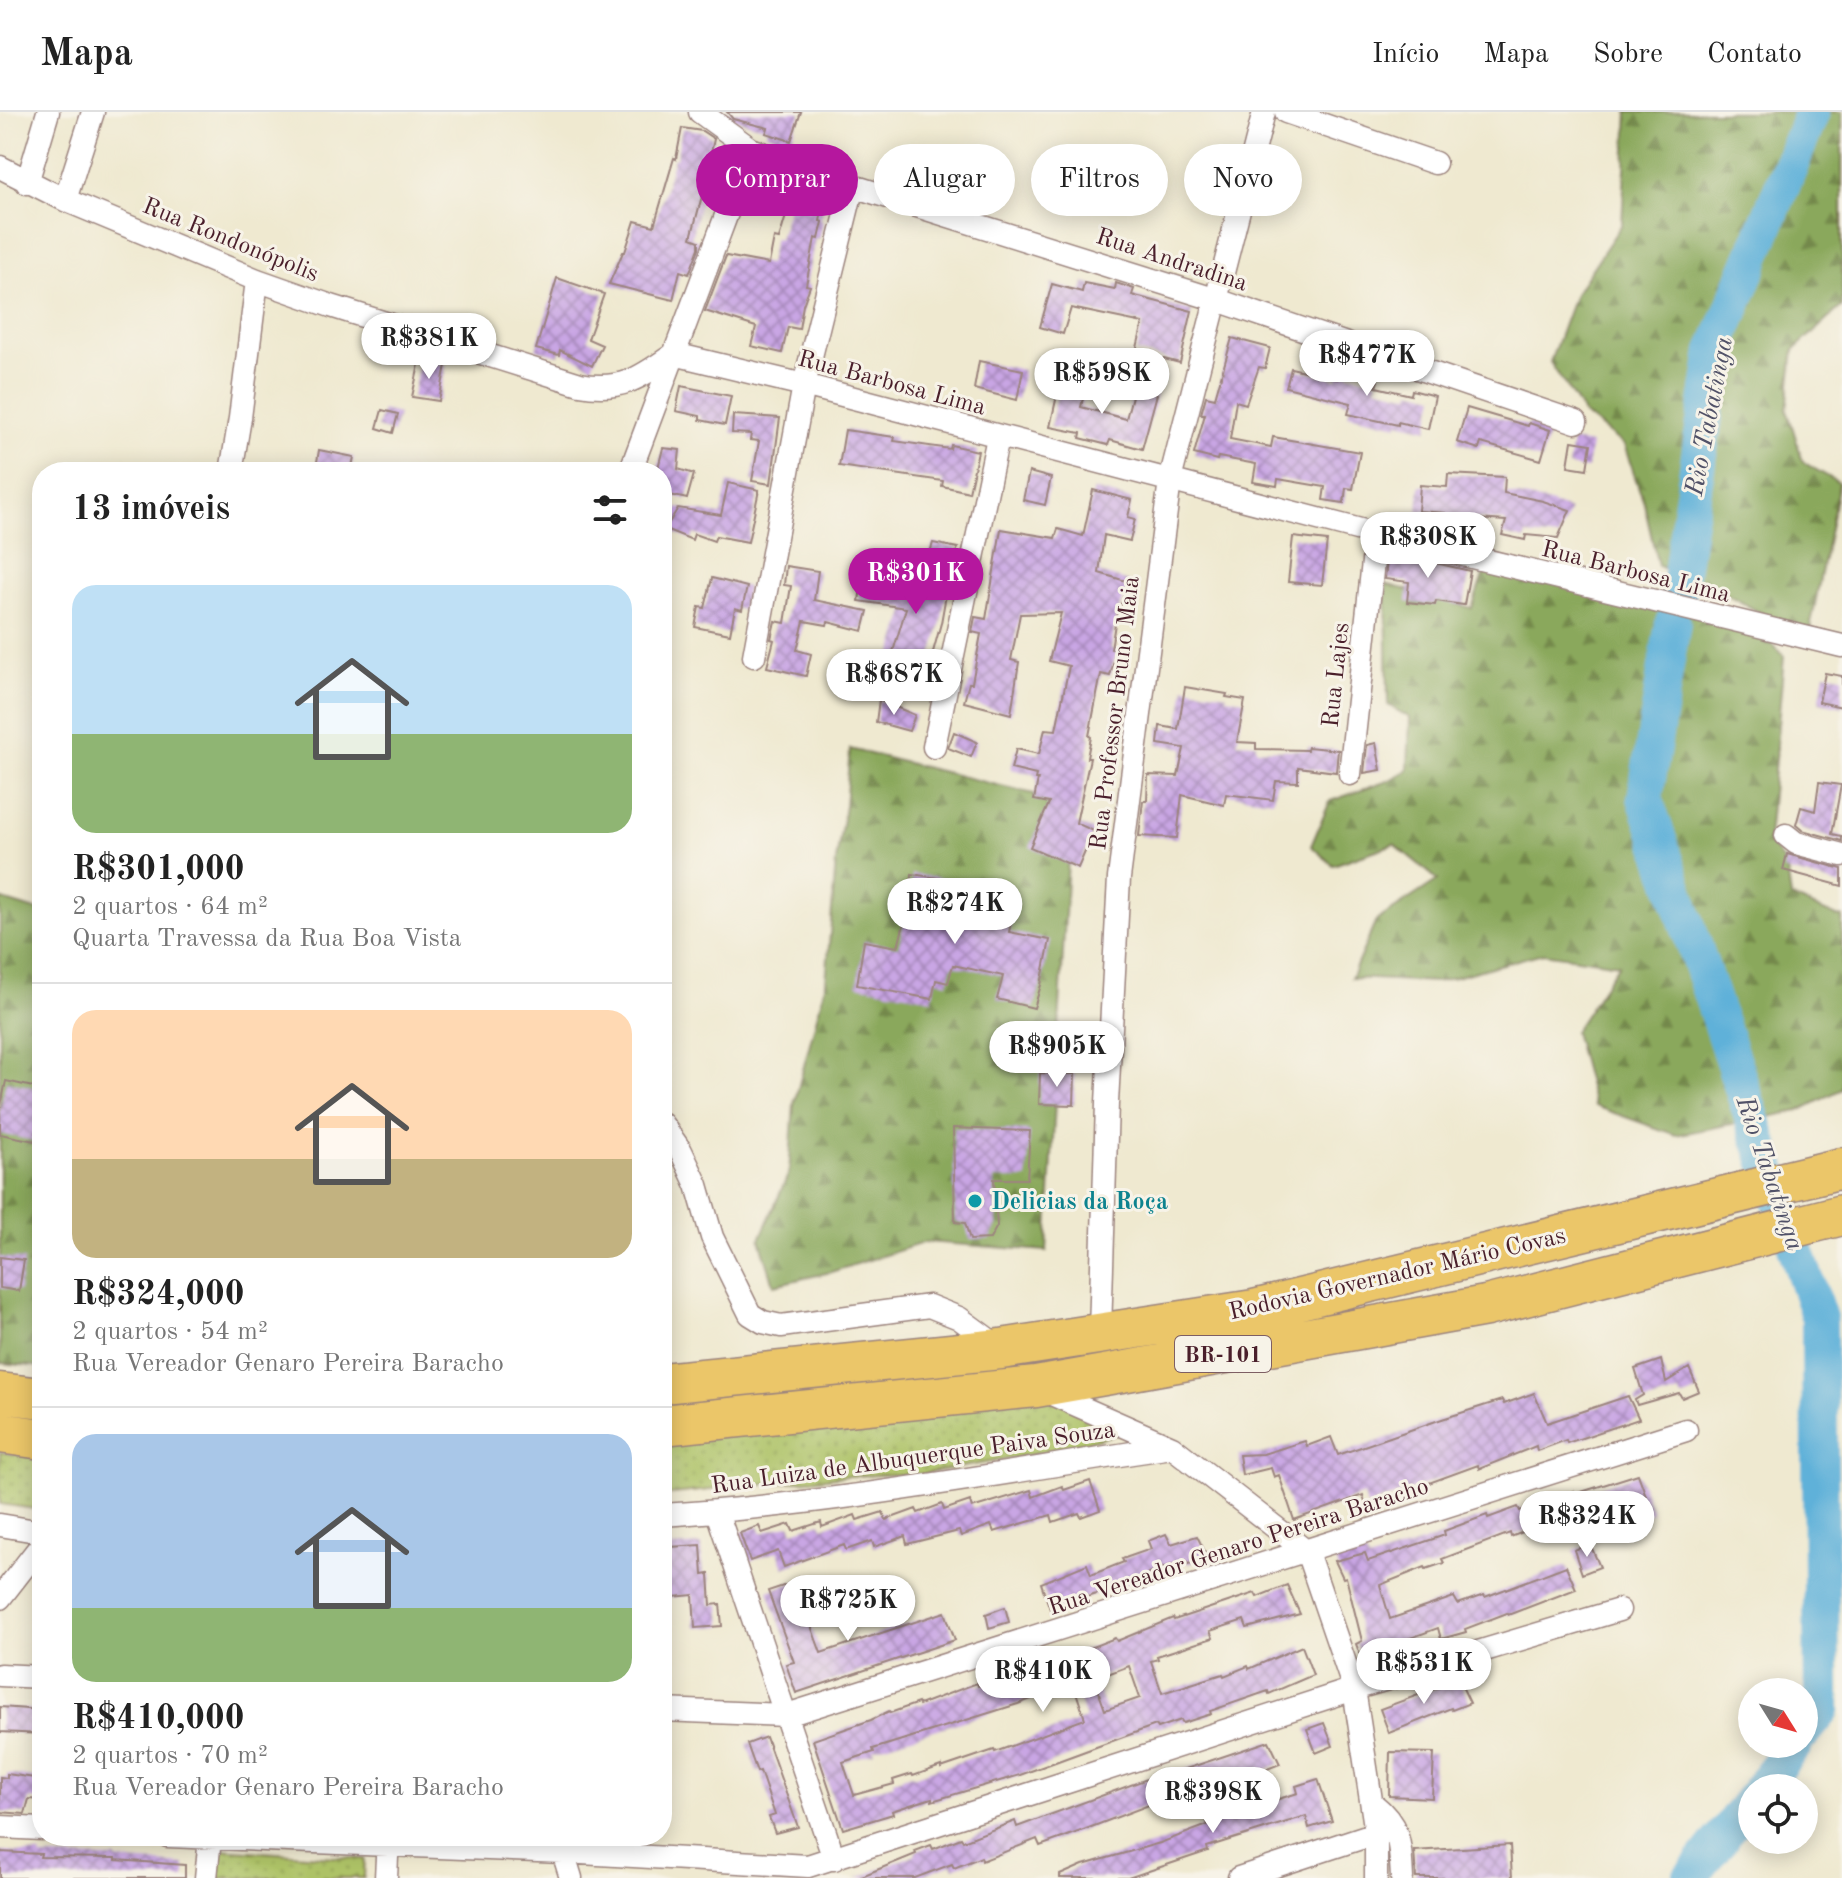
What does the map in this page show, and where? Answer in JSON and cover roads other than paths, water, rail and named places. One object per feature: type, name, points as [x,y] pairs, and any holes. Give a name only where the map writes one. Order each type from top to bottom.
[{"type":"highway","name":"Rodovia Governador Mário Covas","points":[[672,1382],[1001,1349],[1254,1310],[1834,1170]]},
{"type":"highway","name":"Rodovia Governador Mário Covas","points":[[672,1424],[1036,1387],[1486,1306],[1840,1215]]},
{"type":"highway","points":[[0,1393],[32,1397]]},
{"type":"highway","points":[[0,1433],[32,1438]]},
{"type":"street","points":[[27,183],[48,112]]},
{"type":"street","points":[[65,200],[93,112]]},
{"type":"street","name":"Rua Andradina","points":[[700,112],[744,144]]},
{"type":"street","name":"Rua Professor Bruno Maia","points":[[1100,1332],[1107,1103],[1119,878],[1170,480],[1264,112]]},
{"type":"street","points":[[1286,112],[1435,163]]},
{"type":"street","name":"Rua Rondonópolis","points":[[0,167],[65,200],[257,280],[580,384],[601,388],[623,385],[674,354]]},
{"type":"street","name":"Rua Andradina","points":[[858,188],[1217,300],[1576,422]]},
{"type":"street","points":[[634,462],[726,216]]},
{"type":"street","points":[[754,656],[804,385],[846,216]]},
{"type":"street","points":[[233,462],[257,280]]},
{"type":"street","name":"Rua Barbosa Lima","points":[[674,354],[1376,534],[1710,617],[1842,646]]},
{"type":"street","points":[[934,747],[998,437]]},
{"type":"street","name":"Rua Lajes","points":[[1350,774],[1376,534]]},
{"type":"street","points":[[1786,835],[1796,843],[1842,855]]},
{"type":"street","points":[[672,1138],[697,1185],[712,1237],[750,1314],[763,1322],[781,1326],[929,1306],[959,1318],[1001,1349]]},
{"type":"street","points":[[1036,1387],[1172,1447],[1307,1552],[1354,1689],[1376,1833],[1376,1878]]},
{"type":"street","name":"Rua Vereador Genaro Pereira Baracho","points":[[672,1710],[787,1715],[1686,1430]]},
{"type":"street","name":"Rua Luiza de Albuquerque Paiva Souza","points":[[672,1514],[717,1512],[877,1492],[1172,1447]]},
{"type":"street","points":[[717,1512],[834,1859]]},
{"type":"street","points":[[0,1525],[32,1530]]},
{"type":"street","points":[[0,1598],[32,1557]]},
{"type":"street","points":[[476,1846],[808,1866],[1354,1689],[1619,1610]]},
{"type":"street","points":[[0,1675],[32,1677]]},
{"type":"street","points":[[1372,1803],[1388,1816],[1395,1830],[1402,1878]]},
{"type":"street","points":[[0,1827],[32,1829]]},
{"type":"street","points":[[1239,1878],[1376,1833]]},
{"type":"street","points":[[206,1878],[209,1846]]},
{"type":"street","points":[[386,1878],[388,1846]]},
{"type":"street","points":[[563,1852],[571,1878]]},
{"type":"waterway","name":"Rio Tabatinga","points":[[1678,592],[1715,351],[1812,112]]},
{"type":"waterway","name":"Rio Tabatinga","points":[[1673,623],[1645,798],[1819,1318],[1822,1710],[1818,1715]]},
{"type":"waterway","name":"Rio Tabatinga","points":[[1771,1774],[1784,1758]]},
{"type":"waterway","name":"Rio Tabatinga","points":[[1690,1878],[1738,1817]]},
{"type":"place","name":"Delicias da Roça","points":[[975,1201]]}]
